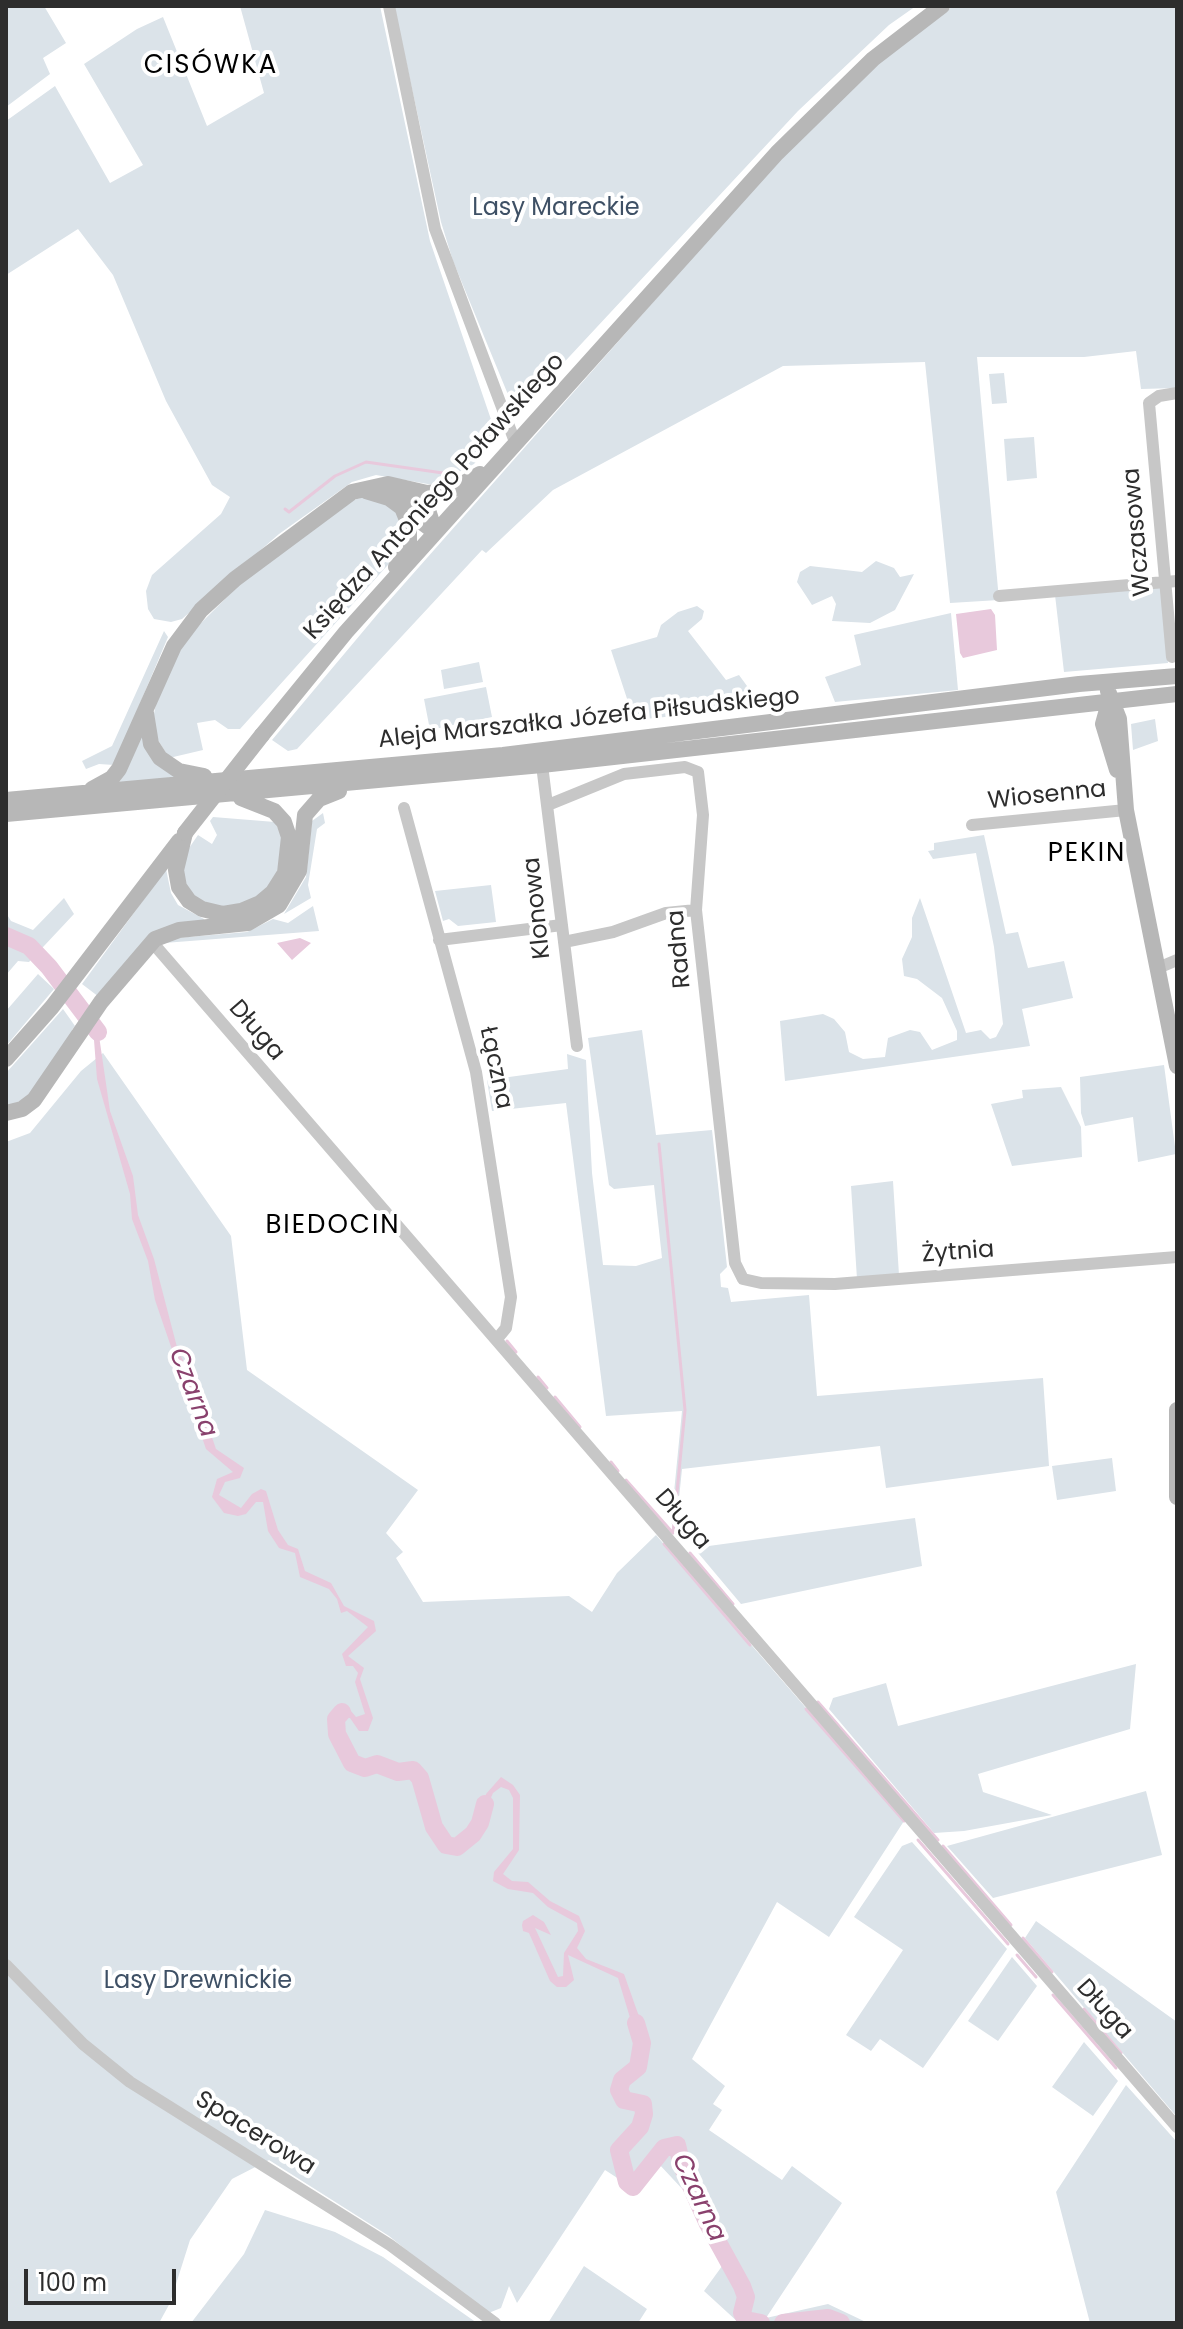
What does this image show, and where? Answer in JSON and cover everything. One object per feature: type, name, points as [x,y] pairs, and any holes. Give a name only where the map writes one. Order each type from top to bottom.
[{"type":"main road","name":"Księdza Antoniego Poławskiego","points":[[6,1059],[52,1007],[262,735],[497,462],[812,117],[873,59],[942,6]]},
{"type":"main road","points":[[83,793],[103,785],[119,769],[167,657],[201,610],[328,506],[359,489],[379,485],[427,493],[450,491],[497,462]]},
{"type":"main road","points":[[400,487],[428,510],[435,532]]},
{"type":"main road","points":[[359,489],[377,492],[401,505],[435,532]]},
{"type":"main road","points":[[384,590],[409,542],[409,525],[401,505]]},
{"type":"main road","name":"Aleja Marszałka Józefa Piłsudskiego","points":[[6,800],[516,753],[1177,676]]},
{"type":"main road","points":[[1107,682],[1110,699],[1103,724],[1123,786],[1177,1066]]},
{"type":"main road","name":"Aleja Marszałka Józefa Piłsudskiego","points":[[6,814],[542,765],[1110,699],[1177,694]]},
{"type":"main road","points":[[146,711],[151,744],[167,764],[190,775],[246,779]]},
{"type":"main road","points":[[6,1113],[22,1109],[34,1100],[101,1002],[152,942],[167,933],[236,926],[268,914],[295,883],[302,858],[305,815],[315,803],[330,793],[367,782]]},
{"type":"main road","points":[[185,833],[176,870],[181,890],[192,903],[208,911],[231,913],[252,907],[271,894],[283,877],[289,859],[285,826],[270,809],[227,796]]},
{"type":"main road","points":[[1177,1410],[1177,1497]]},
{"type":"street","points":[[389,6],[435,229],[515,442]]},
{"type":"street","name":"Wczasowa","points":[[1172,657],[1171,582],[1149,403],[1159,396],[1177,393]]},
{"type":"street","points":[[999,596],[1171,582]]},
{"type":"street","name":"Klonowa","points":[[542,765],[577,1046]]},
{"type":"street","name":"Radna","points":[[548,805],[561,803],[624,774],[694,768],[703,815],[696,910],[735,1263],[743,1279]]},
{"type":"street","name":"Łączna","points":[[404,808],[476,1072],[509,1277],[511,1313],[497,1339]]},
{"type":"street","name":"Wiosenna","points":[[972,825],[1126,810]]},
{"type":"street","points":[[564,942],[613,932],[666,913],[696,910]]},
{"type":"street","points":[[439,940],[562,925]]},
{"type":"street","name":"Długa","points":[[152,942],[1177,2127]]},
{"type":"street","points":[[1158,968],[1177,960]]},
{"type":"street","name":"Żytnia","points":[[743,1279],[761,1283],[835,1284],[1177,1257]]},
{"type":"street","name":"Spacerowa","points":[[6,1965],[83,2044],[121,2075],[390,2245],[495,2323]]},
{"type":"green space","points":[[6,6],[44,6],[66,43],[43,58],[50,74],[6,107]]},
{"type":"green space","points":[[240,6],[380,6],[430,241],[497,437],[474,464],[455,474],[455,483],[445,487],[376,475],[352,482],[279,534],[182,619],[171,622],[154,619],[148,609],[146,591],[152,575],[221,514],[230,497],[212,485],[166,401],[113,275],[78,229],[6,275],[6,121],[55,86],[110,183],[143,165],[84,64],[137,29],[163,17],[207,126],[264,93]]},
{"type":"green space","name":"Lasy Mareckie","points":[[394,6],[916,6],[889,25],[798,111],[516,414],[453,261],[441,222]]},
{"type":"green space","points":[[953,6],[1177,6],[1177,388],[1141,389],[1136,351],[1084,357],[977,357],[999,600],[950,603],[925,362],[783,366],[553,490],[486,553],[482,550],[297,749],[288,751],[272,740],[381,610],[784,154],[878,64]]},
{"type":"green space","points":[[1004,373],[1007,403],[992,404],[989,374]]},
{"type":"green space","points":[[1034,437],[1037,478],[1007,481],[1004,439]]},
{"type":"green space","points":[[363,497],[393,506],[405,531],[396,556],[240,729],[228,729],[215,720],[197,723],[203,750],[169,758],[153,732],[153,719],[157,698],[172,662],[191,633],[247,577],[351,501]]},
{"type":"green space","points":[[876,561],[894,568],[900,577],[914,574],[895,610],[870,623],[832,621],[836,604],[832,596],[812,605],[797,582],[800,572],[810,566],[862,572]]},
{"type":"green space","points":[[1162,587],[1168,663],[1064,672],[1055,595]]},
{"type":"green space","points":[[697,606],[704,611],[702,619],[688,631],[726,680],[739,675],[758,701],[758,708],[634,720],[611,650],[657,637],[661,625],[678,612]]},
{"type":"green space","points":[[951,613],[958,690],[835,702],[825,677],[861,665],[854,635]]},
{"type":"green space","points":[[164,631],[168,637],[114,765],[99,764],[86,769],[82,761],[112,746]]},
{"type":"green space","points":[[479,662],[483,682],[444,689],[441,670]]},
{"type":"green space","points":[[486,687],[492,717],[430,730],[424,699]]},
{"type":"green space","points":[[1155,719],[1158,741],[1133,750],[1131,724]]},
{"type":"green space","points":[[141,735],[177,777],[119,783]]},
{"type":"green space","points":[[323,813],[325,823],[317,829],[308,885],[311,898],[284,914],[306,877],[312,821]]},
{"type":"green space","points":[[213,817],[275,822],[283,838],[283,858],[272,883],[256,898],[227,908],[204,904],[188,890],[182,870],[187,851],[198,835],[212,844],[217,835],[210,821]]},
{"type":"green space","points":[[984,835],[1006,934],[1018,932],[1028,968],[1064,961],[1073,998],[1022,1009],[1030,1046],[785,1081],[780,1021],[823,1014],[834,1019],[845,1032],[849,1052],[863,1059],[885,1057],[888,1038],[910,1030],[920,1032],[932,1050],[957,1040],[957,1031],[942,998],[917,979],[904,976],[902,959],[912,937],[912,918],[920,898],[966,1033],[981,1030],[990,1039],[996,1037],[1003,1024],[994,947],[976,853],[933,859],[928,851],[934,850],[934,843]]},
{"type":"green space","points":[[166,869],[171,893],[178,905],[204,919],[205,924],[183,925],[99,997],[82,984]]},
{"type":"green space","points":[[491,885],[496,922],[458,926],[449,919],[443,921],[435,891]]},
{"type":"green space","points":[[64,898],[74,914],[29,962],[18,961],[6,975],[6,913],[11,921],[33,930]]},
{"type":"green space","points":[[313,906],[319,931],[164,943],[176,938],[247,932],[273,919],[288,923]]},
{"type":"green space","points":[[38,974],[54,989],[6,1046],[6,1011]]},
{"type":"green space","points":[[63,1009],[75,1026],[72,1030],[74,1033],[27,1098],[6,1107],[6,1073]]},
{"type":"green space","points":[[642,1030],[656,1135],[712,1130],[727,1267],[720,1274],[721,1287],[728,1288],[731,1302],[809,1295],[817,1396],[1043,1378],[1049,1466],[886,1488],[880,1446],[682,1469],[676,1528],[671,1523],[682,1411],[606,1416],[566,1103],[492,1111],[487,1080],[568,1069],[567,1054],[586,1060],[592,1173],[603,1265],[636,1266],[662,1258],[654,1185],[614,1189],[609,1185],[588,1038]]},
{"type":"green space","name":"Lasy Drewnickie","points":[[103,1053],[231,1236],[247,1370],[418,1490],[386,1533],[403,1552],[396,1558],[423,1602],[569,1596],[592,1612],[617,1573],[656,1535],[904,1821],[829,1937],[777,1902],[692,2059],[725,2086],[713,2104],[722,2110],[709,2130],[782,2180],[792,2166],[842,2203],[766,2318],[828,2304],[868,2323],[739,2323],[704,2291],[725,2262],[686,2193],[658,2163],[639,2192],[605,2170],[517,2303],[509,2286],[501,2308],[486,2314],[389,2236],[269,2160],[232,2179],[190,2240],[170,2303],[159,2323],[6,2323],[6,1142],[30,1133],[81,1071]]},
{"type":"green space","points":[[1164,1065],[1176,1154],[1138,1162],[1133,1117],[1085,1126],[1081,1113],[1080,1077]]},
{"type":"green space","points":[[1061,1087],[1081,1127],[1082,1157],[1012,1166],[991,1104],[1023,1098],[1022,1090]]},
{"type":"green space","points":[[893,1181],[899,1275],[857,1279],[851,1186]]},
{"type":"green space","points":[[1112,1458],[1116,1491],[1057,1500],[1052,1466]]},
{"type":"green space","points":[[915,1518],[922,1566],[741,1604],[694,1548]]},
{"type":"green space","points":[[1136,1664],[1130,1729],[978,1774],[983,1792],[1052,1815],[964,1831],[934,1833],[829,1709],[833,1698],[886,1683],[898,1726]]},
{"type":"green space","points":[[1146,1791],[1162,1855],[993,1898],[947,1846]]},
{"type":"green space","points":[[912,1842],[1007,1949],[923,2068],[880,2039],[871,2051],[846,2035],[903,1950],[854,1917],[902,1846]]},
{"type":"green space","points":[[1036,1921],[1177,2022],[1177,2117],[1025,1938]]},
{"type":"green space","points":[[1012,1957],[1037,1986],[998,2041],[968,2021]]},
{"type":"green space","points":[[1084,2042],[1118,2081],[1093,2116],[1052,2087]]},
{"type":"green space","points":[[1126,2085],[1177,2142],[1177,2323],[1090,2323],[1056,2192]]},
{"type":"green space","points":[[265,2210],[335,2232],[383,2257],[477,2323],[191,2323],[244,2254]]},
{"type":"green space","points":[[584,2266],[647,2309],[638,2323],[548,2323]]},
{"type":"water","points":[[991,609],[995,615],[997,650],[963,658],[956,614]]},
{"type":"water","points":[[300,938],[311,943],[292,960],[277,943]]},
{"type":"water","points":[[97,1022],[110,1111],[133,1176],[138,1215],[154,1259],[178,1351],[190,1373],[216,1449],[244,1468],[240,1478],[225,1482],[219,1495],[241,1508],[252,1494],[261,1489],[266,1491],[278,1530],[288,1545],[298,1549],[305,1571],[331,1583],[344,1606],[374,1621],[376,1631],[348,1656],[364,1668],[360,1679],[373,1718],[368,1731],[359,1731],[350,1718],[344,1717],[342,1734],[332,1733],[338,1706],[346,1705],[356,1717],[365,1714],[355,1682],[358,1673],[353,1666],[346,1666],[342,1654],[368,1627],[347,1611],[341,1613],[337,1599],[329,1589],[300,1577],[295,1553],[279,1548],[268,1531],[263,1502],[256,1502],[246,1514],[238,1516],[224,1513],[212,1497],[217,1479],[233,1472],[206,1449],[155,1300],[148,1261],[132,1219],[130,1194],[97,1079],[93,1027]]},
{"type":"water","points":[[501,1777],[513,1785],[520,1795],[519,1850],[503,1874],[512,1881],[528,1882],[550,1901],[579,1916],[585,1931],[577,1948],[586,1959],[624,1974],[642,2025],[644,2044],[638,2044],[618,1978],[568,1955],[574,1980],[566,1987],[557,1987],[550,1981],[529,1933],[523,1931],[522,1925],[533,1915],[544,1922],[551,1935],[535,1928],[558,1977],[563,1976],[564,1953],[578,1931],[577,1923],[548,1907],[533,1893],[508,1889],[493,1881],[494,1872],[513,1849],[513,1798],[509,1790],[501,1787],[493,1793],[485,1811],[487,1817],[481,1826],[478,1822],[486,1794]]},
{"type":"waterway","points":[[285,509],[289,512],[335,476],[366,462],[443,473]]},
{"type":"waterway","name":"Czarna","points":[[6,936],[29,946],[49,967],[98,1032]]},
{"type":"waterway","points":[[659,1144],[685,1410],[673,1533]]},
{"type":"waterway","points":[[507,1341],[516,1352]]},
{"type":"waterway","points":[[538,1377],[547,1388]]},
{"type":"waterway","points":[[555,1397],[580,1427]]},
{"type":"waterway","points":[[611,1462],[618,1471]]},
{"type":"waterway","points":[[626,1480],[673,1533]]},
{"type":"waterway","points":[[664,1544],[750,1645]]},
{"type":"waterway","points":[[690,1553],[733,1604]]},
{"type":"waterway","points":[[818,1702],[938,1840]]},
{"type":"waterway","points":[[806,1709],[904,1821]]},
{"type":"waterway","name":"Czarna","points":[[342,1712],[336,1719],[337,1734],[352,1763],[365,1768],[377,1764],[398,1772],[413,1770],[420,1778],[434,1827],[446,1845],[457,1847],[473,1834],[480,1823],[485,1804]]},
{"type":"waterway","points":[[918,1840],[1008,1944]]},
{"type":"waterway","points":[[943,1846],[1011,1925]]},
{"type":"waterway","points":[[1023,1938],[1052,1972]]},
{"type":"waterway","points":[[1017,1955],[1036,1977]]},
{"type":"waterway","points":[[1053,1995],[1116,2068]]},
{"type":"waterway","points":[[1084,2009],[1121,2053]]},
{"type":"waterway","name":"Czarna","points":[[636,2023],[642,2043],[638,2067],[622,2080],[619,2090],[624,2100],[643,2104],[644,2114],[640,2127],[619,2150],[627,2182],[633,2187],[664,2148],[677,2145],[682,2166],[708,2224],[742,2286],[746,2297],[742,2313],[746,2320],[761,2323]]},
{"type":"waterway","name":"Czarna","points":[[783,2323],[828,2318],[841,2323]]},
{"type":"district","name":"CISÓWKA","points":[[211,66]]},
{"type":"district","name":"PEKIN","points":[[1087,854]]},
{"type":"district","name":"BIEDOCIN","points":[[333,1226]]}]
